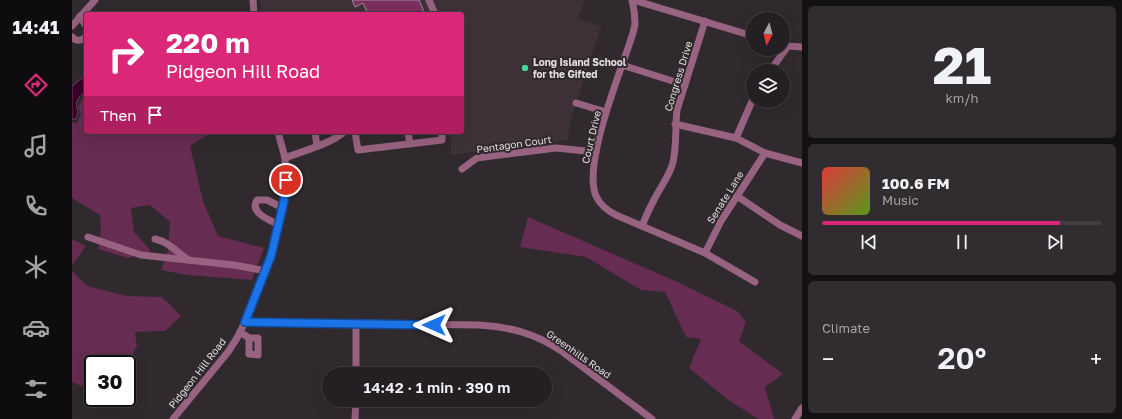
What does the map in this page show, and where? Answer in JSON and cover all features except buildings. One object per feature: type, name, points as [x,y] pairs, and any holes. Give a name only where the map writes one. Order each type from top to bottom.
[{"type":"street","points":[[72,26],[95,0]]},
{"type":"street","points":[[253,0],[254,12]]},
{"type":"street","points":[[429,0],[434,12]]},
{"type":"street","points":[[633,0],[746,34]]},
{"type":"street","name":"Court Drive","points":[[633,0],[635,26],[606,112],[596,152],[594,184],[596,196],[608,211],[705,254],[755,282]]},
{"type":"street","points":[[80,16],[84,23]]},
{"type":"street","name":"Congress Drive","points":[[642,226],[654,199],[669,174],[673,163],[677,110],[705,21]]},
{"type":"street","points":[[72,36],[74,39],[79,40],[84,38]]},
{"type":"street","points":[[790,46],[802,47]]},
{"type":"street","points":[[622,65],[685,85]]},
{"type":"street","points":[[576,103],[606,112]]},
{"type":"street","points":[[736,138],[749,108]]},
{"type":"street","points":[[675,124],[736,138],[765,153],[802,163]]},
{"type":"street","name":"Pidgeon Hill Road","points":[[174,419],[228,352],[245,322],[266,271],[283,208],[286,189],[285,158],[279,134]]},
{"type":"street","points":[[315,134],[317,146]]},
{"type":"street","points":[[285,158],[329,141],[342,134]]},
{"type":"street","points":[[355,134],[358,150],[442,140],[442,134]]},
{"type":"street","points":[[408,134],[410,144]]},
{"type":"street","name":"Pentagon Court","points":[[462,169],[477,158],[499,155],[556,148],[596,152]]},
{"type":"street","name":"Senate Lane","points":[[705,254],[721,221],[765,153]]},
{"type":"street","points":[[737,196],[780,225],[802,236]]},
{"type":"street","points":[[278,225],[261,215],[255,209],[254,204],[257,200],[267,200],[283,208]]},
{"type":"street","points":[[88,237],[141,255],[234,265],[266,271]]},
{"type":"street","points":[[155,239],[169,244],[187,260]]},
{"type":"street","name":"Greenhills Road","points":[[245,322],[479,325],[516,330],[544,340],[560,350],[652,419]]},
{"type":"street","points":[[356,324],[356,367]]},
{"type":"street","points":[[240,332],[249,338]]},
{"type":"street","points":[[356,407],[356,419]]},
{"type":"street","points":[[795,419],[802,408]]},
{"type":"shaded area","name":"Long Island School for the Gifted","points":[[260,0],[585,0],[578,19],[601,26],[569,125],[568,140],[451,155],[451,134],[464,134],[464,12],[262,12]]},
{"type":"shaded area","points":[[84,77],[84,93],[81,95],[76,105],[78,112],[76,119],[72,119],[72,86]]},
{"type":"shaded area","points":[[84,95],[84,134],[209,134],[190,146],[203,201],[218,236],[264,248],[252,280],[187,275],[161,270],[168,251],[170,222],[150,205],[131,208],[134,232],[151,251],[128,258],[98,249],[101,231],[100,215],[72,198],[72,122],[77,123],[81,113],[78,107]]},
{"type":"shaded area","points":[[528,217],[682,284],[737,311],[746,322],[739,341],[783,374],[765,387],[774,419],[758,419],[727,399],[689,368],[701,339],[686,337],[665,292],[641,290],[586,257],[520,247]]},
{"type":"shaded area","points":[[72,239],[86,246],[72,265]]},
{"type":"shaded area","points":[[72,271],[87,286],[127,296],[162,297],[181,316],[165,331],[135,332],[137,346],[132,355],[84,355],[84,385],[81,386],[72,382]]},
{"type":"place","name":"Long Island School for the Gifted","points":[[525,68]]},
{"type":"route","points":[[286,180],[281,218],[271,256],[245,322],[434,325]]}]
